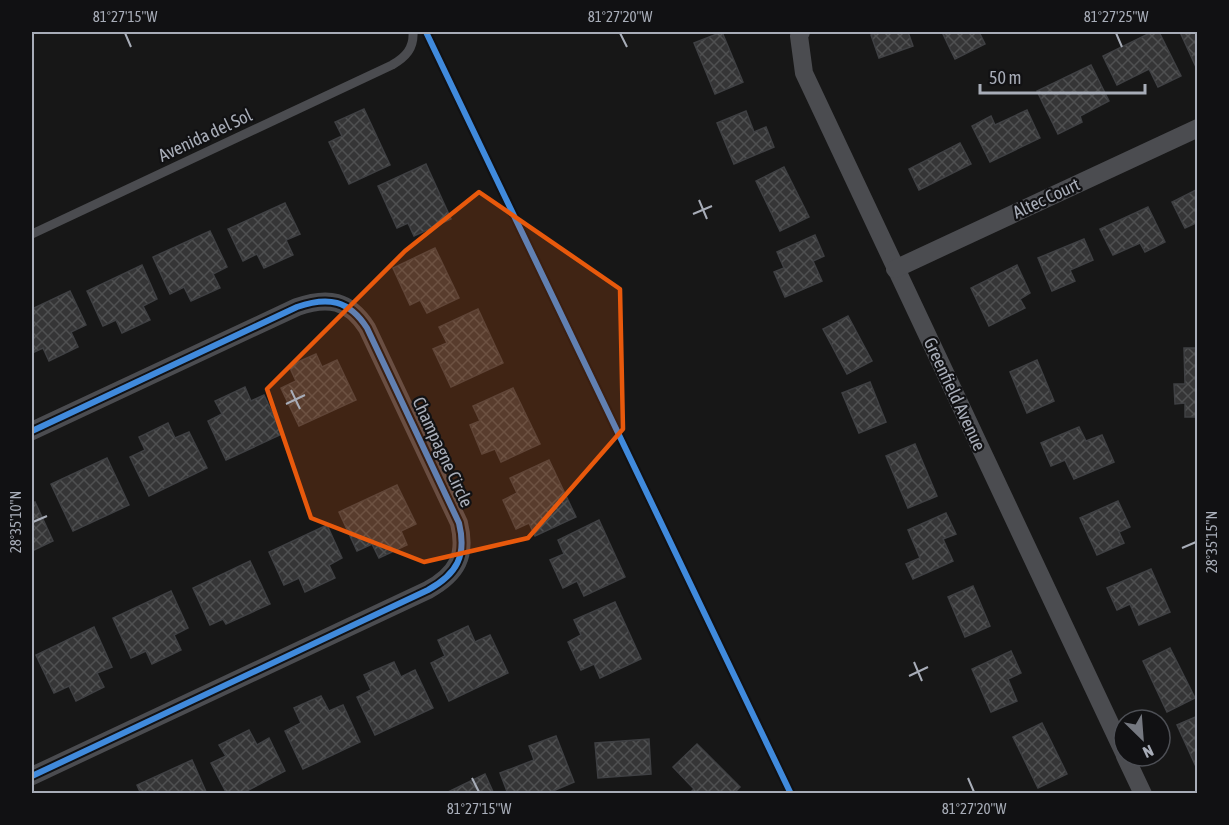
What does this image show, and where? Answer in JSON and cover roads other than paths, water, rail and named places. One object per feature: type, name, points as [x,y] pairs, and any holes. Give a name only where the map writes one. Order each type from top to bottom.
[{"type":"street","name":"Greenfield Avenue","points":[[801,32],[799,36],[804,73],[1112,728]]},
{"type":"street","name":"Altec Court","points":[[895,269],[1197,128]]},
{"type":"street","name":"Champagne Circle","points":[[32,431],[297,307],[320,301],[341,303],[352,309],[367,328],[459,523],[462,548],[451,574],[428,590],[32,776]]},
{"type":"street","name":"Greenfield Avenue","points":[[1131,768],[1143,794]]},
{"type":"lane","name":"Avenida del Sol","points":[[32,234],[392,65],[401,60],[409,50],[413,41],[413,32]]}]
